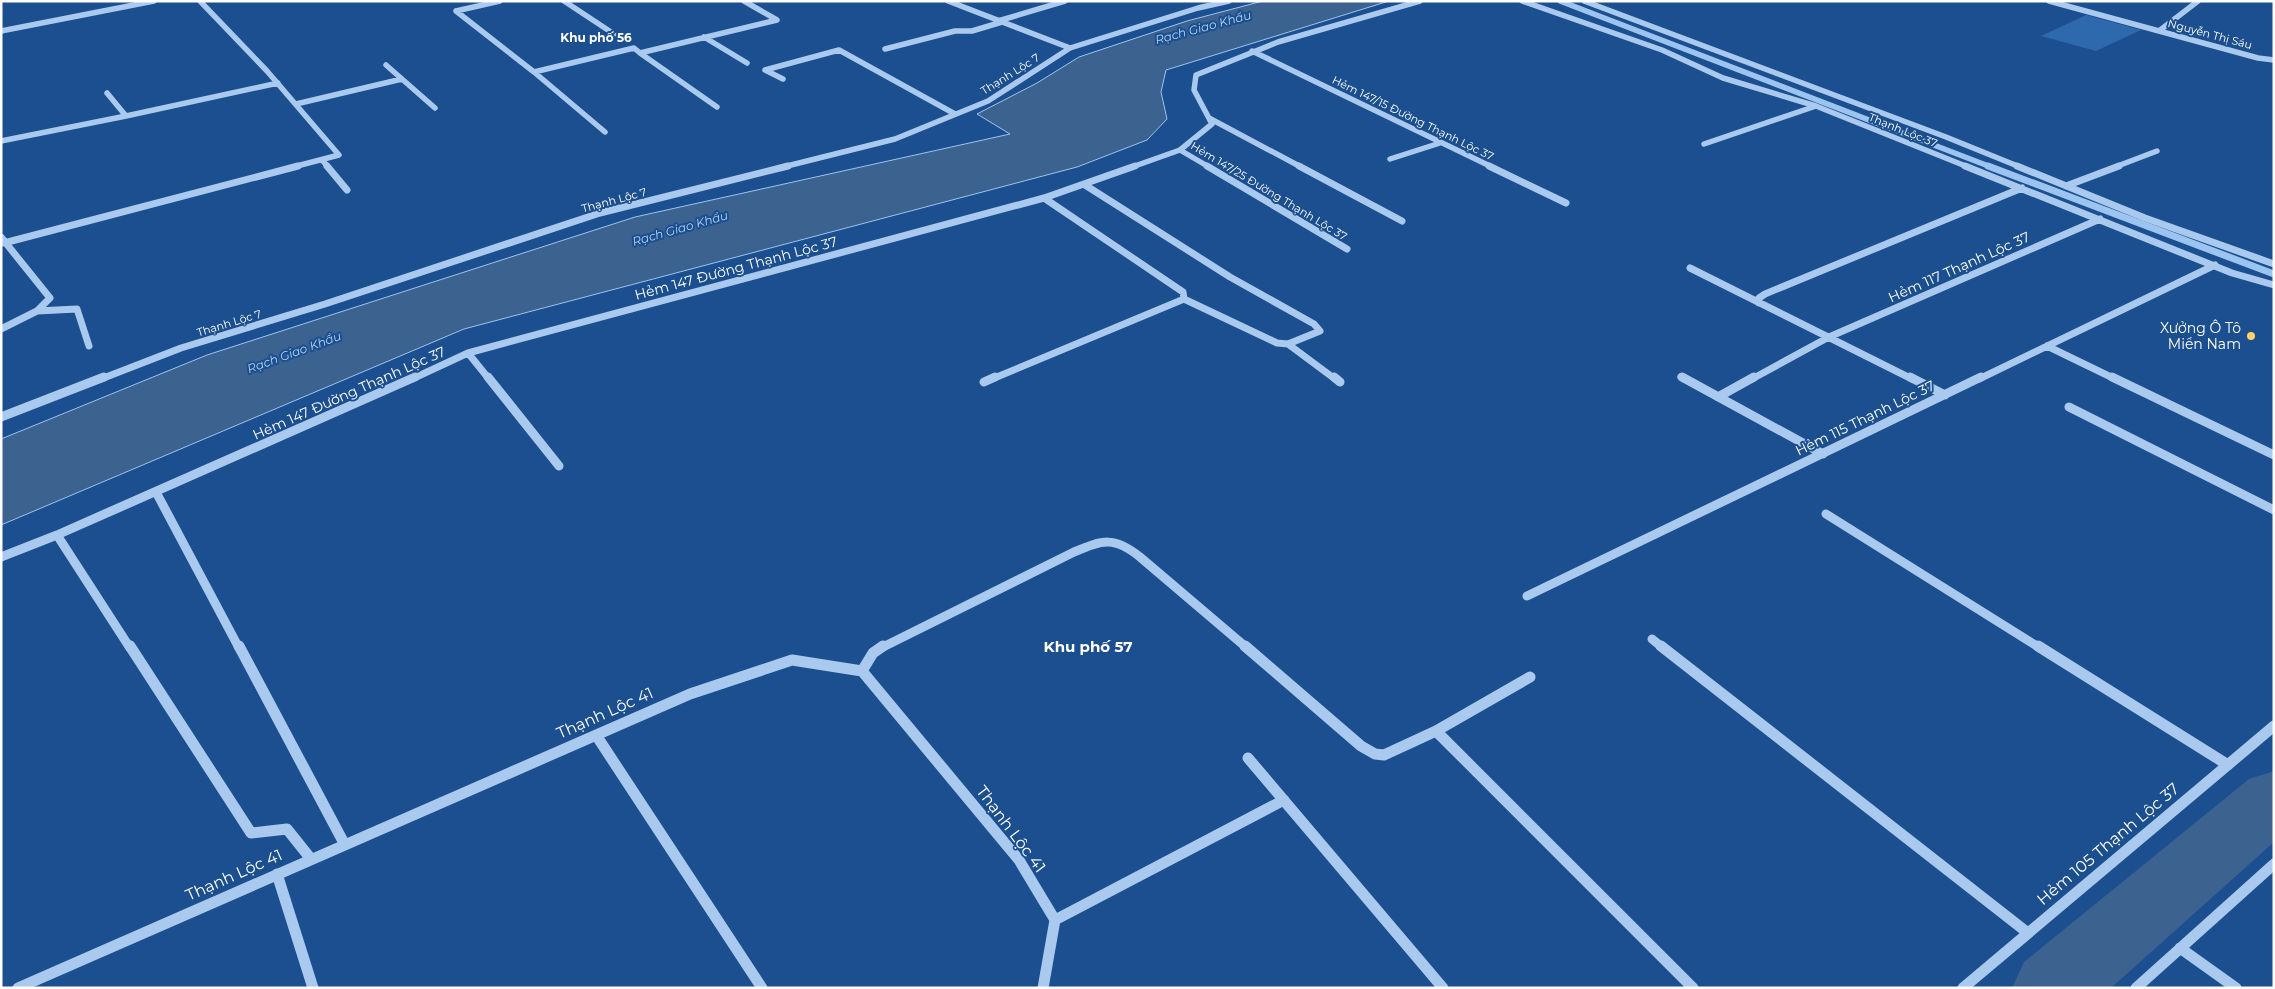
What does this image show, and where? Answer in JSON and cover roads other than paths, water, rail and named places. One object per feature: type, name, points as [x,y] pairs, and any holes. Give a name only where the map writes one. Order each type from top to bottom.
[{"type":"street","points":[[1,31],[154,1]]},
{"type":"street","points":[[1,329],[37,312],[50,298],[2,240],[339,155],[278,83],[200,1]]},
{"type":"street","points":[[500,1],[456,11],[534,72],[605,132]]},
{"type":"street","points":[[564,1],[614,34]]},
{"type":"street","points":[[640,52],[777,20],[744,1]]},
{"type":"street","points":[[948,1],[998,22],[1070,48]]},
{"type":"street","points":[[958,5],[971,1]]},
{"type":"street","points":[[885,49],[955,31],[976,30],[1065,1]]},
{"type":"street","name":"Thạnh Lộc 7","points":[[1,417],[181,348],[325,304],[600,213],[895,139],[988,101],[1070,48],[1198,8],[1229,1]]},
{"type":"street","points":[[1402,221],[1209,118],[1194,90],[1196,76],[1252,51],[1358,17],[1420,1]]},
{"type":"street","name":"Thạnh Lộc 37","points":[[1522,1],[1662,50],[1723,78],[1816,106],[2215,265],[2274,285]]},
{"type":"street","points":[[1584,1],[1946,137],[2145,218],[2274,264]]},
{"type":"street","points":[[2049,1],[2159,31]]},
{"type":"street","name":"Nguyễn Thị Sáu","points":[[2159,31],[2198,1]]},
{"type":"street","name":"Nguyễn Thị Sáu","points":[[2159,31],[2258,58],[2274,60]]},
{"type":"street","points":[[704,37],[747,62]]},
{"type":"street","points":[[534,72],[634,48],[717,108]]},
{"type":"street","points":[[783,79],[765,70],[839,50],[955,114]]},
{"type":"street","name":"Hẻm 147/15 Đường Thạnh Lộc 37","points":[[1252,51],[1566,203]]},
{"type":"street","points":[[386,64],[435,108]]},
{"type":"street","points":[[296,104],[402,79]]},
{"type":"street","points":[[1,142],[278,83]]},
{"type":"street","points":[[107,93],[126,116]]},
{"type":"street","points":[[1704,144],[1816,106]]},
{"type":"street","name":"Hẻm 147 Đường Thạnh Lộc 37","points":[[1,557],[57,535],[351,407],[468,353],[1044,198],[1180,150],[1212,124],[1209,118]]},
{"type":"street","points":[[1390,159],[1440,143]]},
{"type":"street","name":"Hẻm 147/25 Đường Thạnh Lộc 37","points":[[1180,150],[1347,249]]},
{"type":"street","points":[[2066,186],[2157,151]]},
{"type":"street","points":[[322,160],[347,190]]},
{"type":"street","points":[[984,382],[1184,299],[1277,344],[1288,344],[1320,331],[1314,324],[1230,276],[1085,184]]},
{"type":"street","points":[[1759,303],[1759,298],[1765,294],[2022,188]]},
{"type":"street","points":[[1044,198],[1183,292],[1184,299]]},
{"type":"street","name":"Hẻm 117 Thạnh Lộc 37","points":[[1718,397],[1829,337],[2100,219]]},
{"type":"street","name":"Hẻm 115 Thạnh Lộc 37","points":[[1527,596],[2215,265]]},
{"type":"street","points":[[1690,268],[1945,395]]},
{"type":"street","points":[[37,312],[77,310],[89,346]]},
{"type":"street","points":[[1288,344],[1340,382]]},
{"type":"street","points":[[2047,346],[2274,455]]},
{"type":"street","points":[[468,353],[559,466]]},
{"type":"street","points":[[1681,377],[1823,454]]},
{"type":"street","points":[[2069,407],[2274,510]]},
{"type":"street","points":[[156,492],[344,845]]},
{"type":"street","points":[[1826,514],[2228,765]]},
{"type":"street","points":[[57,535],[250,833],[287,829],[311,859]]},
{"type":"street","points":[[862,671],[873,652],[888,643],[1074,552],[1100,541],[1114,540],[1123,542],[1361,746],[1375,754],[1384,755],[1395,751],[1436,731],[1530,677]]},
{"type":"street","points":[[1652,639],[2028,932]]},
{"type":"street","name":"Thạnh Lộc 41","points":[[18,988],[690,694],[792,660],[862,671],[1019,860],[1055,920]]},
{"type":"street","name":"Hẻm 105 Thạnh Lộc 37","points":[[1963,988],[2274,726]]},
{"type":"street","points":[[1436,731],[1693,988]]},
{"type":"street","points":[[596,735],[762,988]]},
{"type":"street","points":[[1248,758],[1443,988]]},
{"type":"street","points":[[1043,988],[1055,920],[1284,800]]},
{"type":"street","points":[[2136,988],[2273,867]]},
{"type":"street","points":[[277,874],[312,988]]},
{"type":"street","points":[[2180,948],[2236,988]]},
{"type":"water","name":"Rạch Giao Khẩu","points":[[1263,1],[1389,1],[1166,70],[1161,92],[1167,119],[1147,140],[1077,167],[464,329],[1,525],[1,439],[207,355],[635,217],[1010,134],[977,114],[1037,83],[1079,57],[1187,21]]},
{"type":"waterway","points":[[1560,1],[1991,167]]},
{"type":"waterway","points":[[1988,166],[2274,274]]},
{"type":"waterway","points":[[2053,988],[2274,799]]},
{"type":"place","name":"Xưởng Ô Tô Miền Nam","points":[[2251,336]]},
{"type":"district","name":"Khu phố 56","points":[[596,37]]},
{"type":"district","name":"Khu phố 57","points":[[1088,646]]}]
